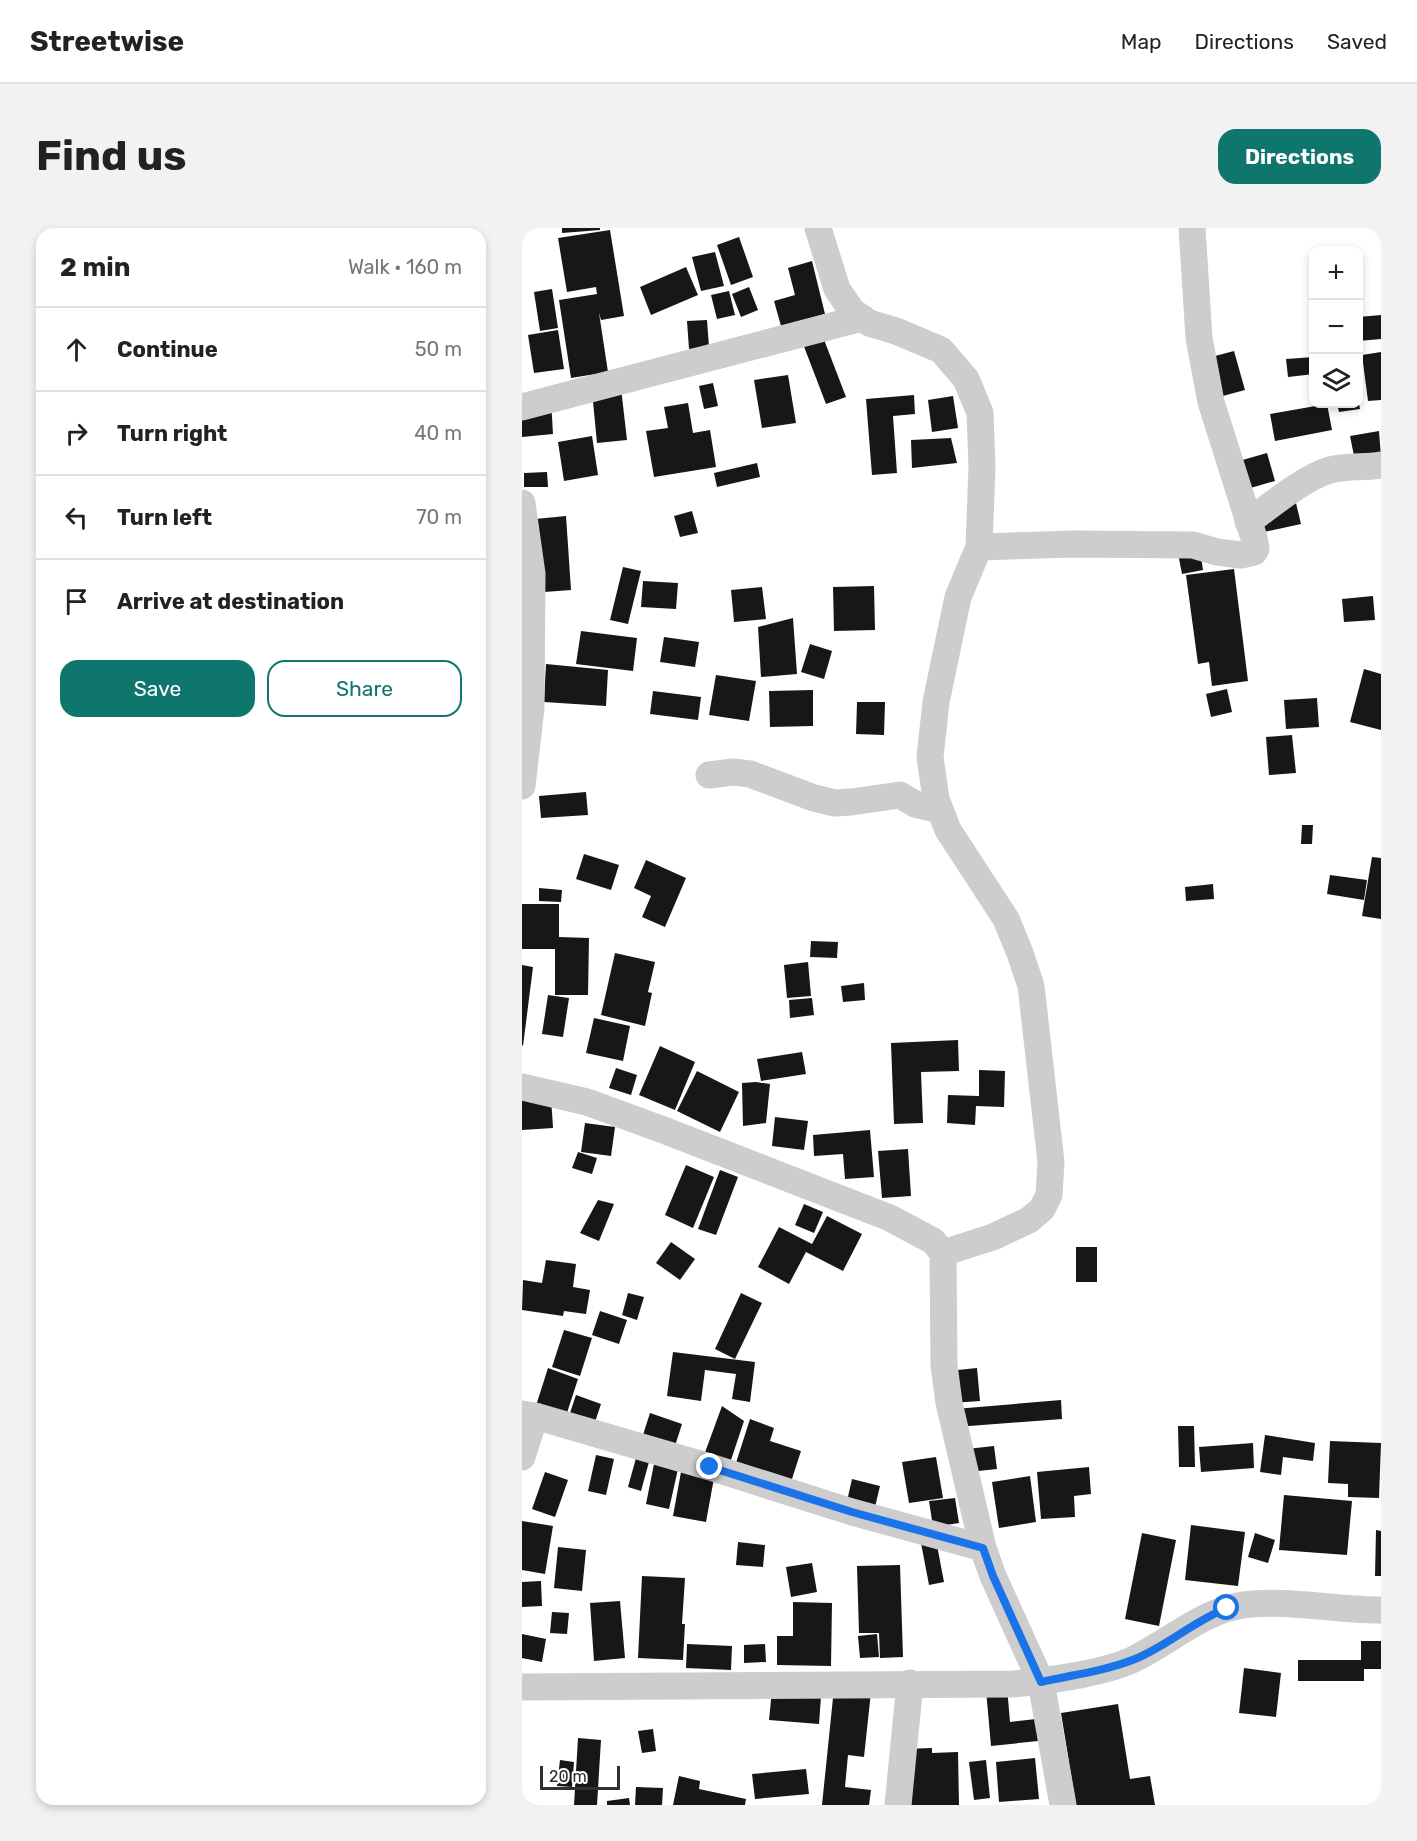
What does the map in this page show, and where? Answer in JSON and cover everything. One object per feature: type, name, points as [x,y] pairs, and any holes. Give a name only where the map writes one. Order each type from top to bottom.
[{"type":"street","points":[[818,228],[837,289],[852,311],[869,323],[896,331],[941,350],[966,380],[980,413],[982,466],[979,547],[958,597],[936,702],[930,757],[936,799],[940,810],[957,845],[1006,919],[1031,986],[1051,1162],[1049,1195],[1041,1209],[1029,1220],[993,1237],[943,1253]]},
{"type":"street","points":[[979,547],[1073,544],[1193,545],[1217,552],[1241,555],[1251,553],[1256,549],[1211,402],[1199,338],[1192,228]]},
{"type":"street","points":[[522,407],[862,318]]},
{"type":"street","points":[[1248,522],[1298,487],[1328,470],[1348,466],[1381,465]]},
{"type":"street","points":[[522,503],[527,573],[531,708],[522,786]]},
{"type":"street","points":[[709,775],[733,772],[750,774],[814,798],[835,803],[900,795],[921,806],[940,810]]},
{"type":"street","points":[[522,1087],[587,1102],[880,1214],[933,1241],[943,1253],[944,1365],[949,1403],[983,1548],[993,1576],[1041,1682],[1063,1805]]},
{"type":"street","points":[[522,1457],[529,1415],[710,1467],[852,1512],[983,1548]]},
{"type":"street","points":[[522,1687],[1041,1682],[1136,1659],[1210,1615],[1227,1608],[1245,1605],[1284,1605],[1359,1611],[1381,1610]]},
{"type":"street","points":[[898,1805],[910,1683]]},
{"type":"building","points":[[562,228],[600,228],[600,230],[562,233]]},
{"type":"building","points":[[610,230],[624,316],[601,320],[599,313],[608,372],[571,378],[559,300],[597,294],[596,287],[567,292],[558,238]]},
{"type":"building","points":[[739,237],[753,277],[731,285],[717,245]]},
{"type":"building","points":[[715,252],[724,286],[701,291],[692,257]]},
{"type":"building","points":[[812,261],[825,314],[781,326],[774,301],[795,295],[788,268]]},
{"type":"building","points":[[686,267],[698,295],[651,315],[640,287]]},
{"type":"building","points":[[749,287],[758,310],[741,317],[732,294]]},
{"type":"building","points":[[552,289],[558,328],[540,331],[534,292]]},
{"type":"building","points":[[729,291],[735,315],[717,319],[711,295]]},
{"type":"building","points":[[1381,315],[1381,339],[1363,341],[1363,317]]},
{"type":"building","points":[[707,320],[709,347],[689,349],[687,321]]},
{"type":"building","points":[[558,330],[564,369],[534,373],[528,335]]},
{"type":"building","points":[[823,337],[846,397],[826,404],[803,344]]},
{"type":"building","points":[[1234,351],[1245,390],[1208,400],[1196,361]]},
{"type":"building","points":[[1381,352],[1381,400],[1368,401],[1363,355]]},
{"type":"building","points":[[1309,357],[1309,375],[1288,377],[1286,359]]},
{"type":"building","points":[[788,375],[796,423],[762,428],[754,380]]},
{"type":"building","points":[[713,383],[718,406],[704,409],[699,386]]},
{"type":"building","points":[[621,388],[627,440],[597,443],[592,391]]},
{"type":"building","points":[[914,395],[915,414],[893,416],[897,473],[872,475],[866,399]]},
{"type":"building","points":[[953,396],[958,428],[932,432],[928,400]]},
{"type":"building","points":[[551,400],[553,434],[522,437],[522,402]]},
{"type":"building","points":[[688,403],[693,433],[710,430],[716,467],[654,477],[646,431],[668,428],[664,407]]},
{"type":"building","points":[[1309,407],[1328,408],[1332,430],[1275,441],[1270,414]]},
{"type":"building","points":[[1338,408],[1360,409],[1339,412]]},
{"type":"building","points":[[1379,431],[1381,457],[1355,461],[1350,436]]},
{"type":"building","points":[[592,436],[598,475],[564,481],[558,442]]},
{"type":"building","points":[[951,438],[957,463],[912,468],[911,440]]},
{"type":"building","points":[[1267,453],[1275,481],[1247,489],[1239,461]]},
{"type":"building","points":[[757,463],[760,477],[717,487],[714,473]]},
{"type":"building","points":[[547,472],[548,487],[524,487],[524,473]]},
{"type":"building","points":[[1296,503],[1301,524],[1259,533],[1254,513]]},
{"type":"building","points":[[692,511],[698,533],[680,537],[674,516]]},
{"type":"building","points":[[566,516],[571,590],[531,593],[525,520]]},
{"type":"building","points":[[1199,544],[1203,570],[1182,574],[1177,548]]},
{"type":"building","points":[[623,567],[641,571],[628,624],[610,620]]},
{"type":"building","points":[[1234,569],[1248,681],[1212,686],[1209,662],[1198,664],[1186,575]]},
{"type":"building","points":[[643,581],[678,583],[676,609],[641,607]]},
{"type":"building","points":[[874,586],[875,630],[834,631],[833,587]]},
{"type":"building","points":[[762,587],[766,619],[734,622],[731,590]]},
{"type":"building","points":[[1373,596],[1375,620],[1344,622],[1342,599]]},
{"type":"building","points":[[793,618],[797,674],[761,677],[758,627]]},
{"type":"building","points":[[581,631],[637,638],[633,671],[576,664]]},
{"type":"building","points":[[664,637],[699,642],[695,667],[660,662]]},
{"type":"building","points":[[810,644],[832,651],[824,679],[801,672]]},
{"type":"building","points":[[546,664],[608,670],[606,706],[544,702]]},
{"type":"building","points":[[1364,669],[1381,674],[1381,730],[1350,722]]},
{"type":"building","points":[[716,675],[756,681],[749,721],[709,715]]},
{"type":"building","points":[[1227,689],[1232,712],[1211,717],[1206,694]]},
{"type":"building","points":[[813,690],[813,726],[770,727],[769,691]]},
{"type":"building","points":[[653,691],[701,697],[698,720],[650,714]]},
{"type":"building","points":[[1317,698],[1319,727],[1286,729],[1284,700]]},
{"type":"building","points":[[857,702],[885,702],[884,735],[856,734]]},
{"type":"building","points":[[1292,735],[1296,773],[1269,775],[1266,737]]},
{"type":"building","points":[[586,792],[588,815],[541,818],[539,796]]},
{"type":"building","points":[[1302,825],[1313,825],[1312,844],[1301,844]]},
{"type":"building","points":[[584,854],[619,865],[611,890],[576,879]]},
{"type":"building","points":[[1372,857],[1381,858],[1381,919],[1362,916]]},
{"type":"building","points":[[646,860],[686,878],[665,927],[642,917],[651,896],[634,888]]},
{"type":"building","points":[[1330,875],[1367,880],[1364,900],[1327,894]]},
{"type":"building","points":[[1213,884],[1214,899],[1186,901],[1185,887]]},
{"type":"building","points":[[539,888],[562,890],[561,902],[539,901]]},
{"type":"building","points":[[522,904],[559,904],[559,937],[589,938],[588,995],[555,995],[555,949],[522,949]]},
{"type":"building","points":[[811,941],[838,942],[837,958],[810,957]]},
{"type":"building","points":[[615,953],[655,962],[648,992],[652,993],[645,1026],[601,1015]]},
{"type":"building","points":[[808,962],[811,996],[787,998],[784,965]]},
{"type":"building","points":[[522,965],[533,967],[523,1046],[522,1045]]},
{"type":"building","points":[[864,983],[865,1000],[843,1002],[841,986]]},
{"type":"building","points":[[548,995],[569,998],[563,1037],[542,1034]]},
{"type":"building","points":[[812,998],[814,1015],[790,1018],[789,1000]]},
{"type":"building","points":[[594,1018],[630,1026],[623,1061],[586,1053]]},
{"type":"building","points":[[958,1040],[959,1071],[921,1072],[923,1123],[894,1124],[891,1043]]},
{"type":"building","points":[[660,1046],[695,1062],[675,1110],[639,1095]]},
{"type":"building","points":[[802,1052],[806,1074],[761,1081],[757,1059]]},
{"type":"building","points":[[616,1068],[637,1075],[631,1095],[609,1088]]},
{"type":"building","points":[[979,1070],[1005,1071],[1004,1107],[976,1106],[975,1125],[947,1123],[948,1095],[979,1096]]},
{"type":"building","points":[[697,1071],[739,1092],[720,1132],[677,1111]]},
{"type":"building","points":[[742,1083],[770,1084],[766,1123],[743,1126]]},
{"type":"building","points":[[551,1097],[553,1128],[522,1130],[522,1099]]},
{"type":"building","points":[[775,1117],[808,1121],[804,1150],[772,1146]]},
{"type":"building","points":[[585,1123],[615,1127],[611,1156],[581,1152]]},
{"type":"building","points":[[870,1130],[874,1177],[845,1179],[843,1154],[814,1156],[813,1135]]},
{"type":"building","points":[[908,1149],[911,1196],[882,1198],[878,1151]]},
{"type":"building","points":[[578,1152],[597,1158],[592,1174],[572,1168]]},
{"type":"building","points":[[686,1165],[714,1177],[693,1228],[665,1215]]},
{"type":"building","points":[[720,1170],[738,1177],[716,1235],[698,1229]]},
{"type":"building","points":[[598,1200],[614,1204],[599,1241],[580,1233]]},
{"type":"building","points":[[804,1204],[823,1212],[814,1233],[795,1225]]},
{"type":"building","points":[[827,1216],[862,1234],[843,1271],[806,1252],[789,1284],[758,1267],[779,1227],[812,1244]]},
{"type":"building","points":[[671,1242],[695,1259],[680,1280],[656,1263]]},
{"type":"building","points":[[1076,1247],[1097,1247],[1097,1282],[1076,1282]]},
{"type":"building","points":[[546,1260],[576,1264],[573,1287],[590,1290],[586,1314],[564,1311],[563,1316],[522,1310],[523,1280],[542,1283]]},
{"type":"building","points":[[628,1293],[644,1297],[637,1320],[622,1315]]},
{"type":"building","points":[[741,1293],[762,1303],[735,1359],[715,1349]]},
{"type":"building","points":[[600,1311],[627,1320],[619,1344],[592,1335]]},
{"type":"building","points":[[564,1330],[592,1338],[580,1376],[552,1367]]},
{"type":"building","points":[[673,1352],[755,1362],[750,1402],[732,1399],[736,1374],[705,1370],[701,1401],[667,1396]]},
{"type":"building","points":[[548,1368],[578,1379],[564,1422],[534,1412]]},
{"type":"building","points":[[977,1368],[980,1401],[951,1403],[948,1371]]},
{"type":"building","points":[[576,1395],[601,1404],[592,1431],[567,1422]]},
{"type":"building","points":[[1061,1400],[1062,1419],[956,1427],[955,1409]]},
{"type":"building","points":[[722,1406],[744,1421],[729,1466],[703,1458]]},
{"type":"building","points":[[650,1413],[682,1424],[674,1449],[642,1438]]},
{"type":"building","points":[[750,1419],[774,1428],[770,1441],[801,1451],[790,1485],[735,1466]]},
{"type":"building","points":[[1178,1426],[1194,1426],[1195,1467],[1179,1467]]},
{"type":"building","points":[[1265,1435],[1315,1443],[1313,1461],[1283,1457],[1281,1475],[1260,1472]]},
{"type":"building","points":[[1330,1441],[1381,1443],[1379,1498],[1348,1497],[1348,1484],[1328,1483]]},
{"type":"building","points":[[1253,1443],[1254,1468],[1201,1472],[1199,1447]]},
{"type":"building","points":[[994,1446],[997,1469],[969,1472],[967,1449]]},
{"type":"building","points":[[596,1455],[614,1459],[606,1495],[588,1491]]},
{"type":"building","points":[[936,1457],[943,1498],[909,1503],[902,1462]]},
{"type":"building","points":[[636,1458],[649,1462],[641,1491],[628,1487]]},
{"type":"building","points":[[654,1464],[678,1469],[669,1509],[646,1504]]},
{"type":"building","points":[[1089,1467],[1091,1494],[1074,1496],[1075,1517],[1041,1519],[1037,1472]]},
{"type":"building","points":[[545,1472],[568,1480],[555,1517],[532,1509]]},
{"type":"building","points":[[681,1472],[714,1478],[706,1522],[673,1516]]},
{"type":"building","points":[[1030,1476],[1036,1522],[999,1528],[992,1482]]},
{"type":"building","points":[[852,1479],[880,1486],[875,1507],[847,1501]]},
{"type":"building","points":[[1284,1495],[1352,1501],[1347,1555],[1279,1550]]},
{"type":"building","points":[[955,1498],[959,1523],[933,1527],[929,1501]]},
{"type":"building","points":[[522,1521],[553,1526],[545,1574],[522,1570]]},
{"type":"building","points":[[1191,1525],[1245,1532],[1238,1586],[1185,1580]]},
{"type":"building","points":[[1376,1530],[1381,1531],[1381,1576],[1375,1576]]},
{"type":"building","points":[[1142,1533],[1176,1540],[1159,1626],[1125,1619]]},
{"type":"building","points":[[1255,1533],[1275,1540],[1268,1563],[1248,1557]]},
{"type":"building","points":[[936,1540],[944,1582],[929,1585],[921,1543]]},
{"type":"building","points":[[738,1542],[765,1545],[763,1567],[736,1565]]},
{"type":"building","points":[[558,1547],[586,1550],[582,1591],[554,1588]]},
{"type":"building","points":[[812,1563],[817,1592],[791,1597],[786,1567]]},
{"type":"building","points":[[900,1565],[903,1657],[880,1658],[879,1633],[859,1633],[857,1566]]},
{"type":"building","points":[[642,1576],[685,1578],[682,1624],[685,1624],[683,1660],[638,1658]]},
{"type":"building","points":[[541,1581],[542,1606],[522,1607],[522,1582]]},
{"type":"building","points":[[620,1601],[625,1658],[594,1661],[590,1603]]},
{"type":"building","points":[[793,1602],[832,1603],[831,1666],[777,1665],[777,1636],[793,1636]]},
{"type":"building","points":[[552,1612],[569,1613],[567,1634],[550,1633]]},
{"type":"building","points":[[522,1634],[546,1639],[542,1662],[522,1658]]},
{"type":"building","points":[[877,1634],[879,1657],[860,1658],[858,1636]]},
{"type":"building","points":[[1361,1641],[1381,1641],[1381,1669],[1364,1669],[1364,1681],[1298,1681],[1298,1660],[1361,1660]]},
{"type":"building","points":[[687,1644],[732,1646],[731,1670],[686,1668]]},
{"type":"building","points":[[765,1644],[766,1662],[744,1663],[744,1645]]},
{"type":"building","points":[[1244,1668],[1281,1673],[1276,1717],[1239,1713]]},
{"type":"building","points":[[773,1680],[822,1683],[819,1724],[769,1720]]},
{"type":"building","points":[[1007,1687],[1010,1722],[1036,1719],[1038,1741],[991,1746],[986,1690]]},
{"type":"building","points":[[834,1688],[871,1692],[864,1757],[848,1755],[845,1787],[871,1790],[869,1805],[822,1805]]},
{"type":"building","points":[[1118,1704],[1130,1779],[1150,1776],[1155,1805],[1076,1805],[1061,1713]]},
{"type":"building","points":[[653,1729],[656,1751],[642,1753],[638,1731]]},
{"type":"building","points":[[578,1738],[601,1740],[597,1805],[574,1805]]},
{"type":"building","points":[[932,1748],[932,1753],[958,1752],[959,1805],[893,1805],[902,1749]]},
{"type":"building","points":[[1035,1758],[1039,1799],[999,1802],[996,1762]]},
{"type":"building","points":[[560,1760],[574,1762],[572,1787],[557,1786]]},
{"type":"building","points":[[986,1760],[990,1798],[974,1800],[969,1762]]},
{"type":"building","points":[[806,1769],[809,1794],[755,1799],[752,1774]]},
{"type":"building","points":[[679,1776],[700,1781],[699,1789],[746,1799],[745,1805],[673,1805]]},
{"type":"building","points":[[636,1787],[663,1788],[662,1805],[635,1805]]},
{"type":"building","points":[[629,1798],[630,1805],[607,1805],[607,1801]]},
{"type":"route","points":[[710,1467],[852,1512],[983,1548],[993,1576],[1041,1682],[1136,1659],[1210,1615],[1227,1608]]}]
